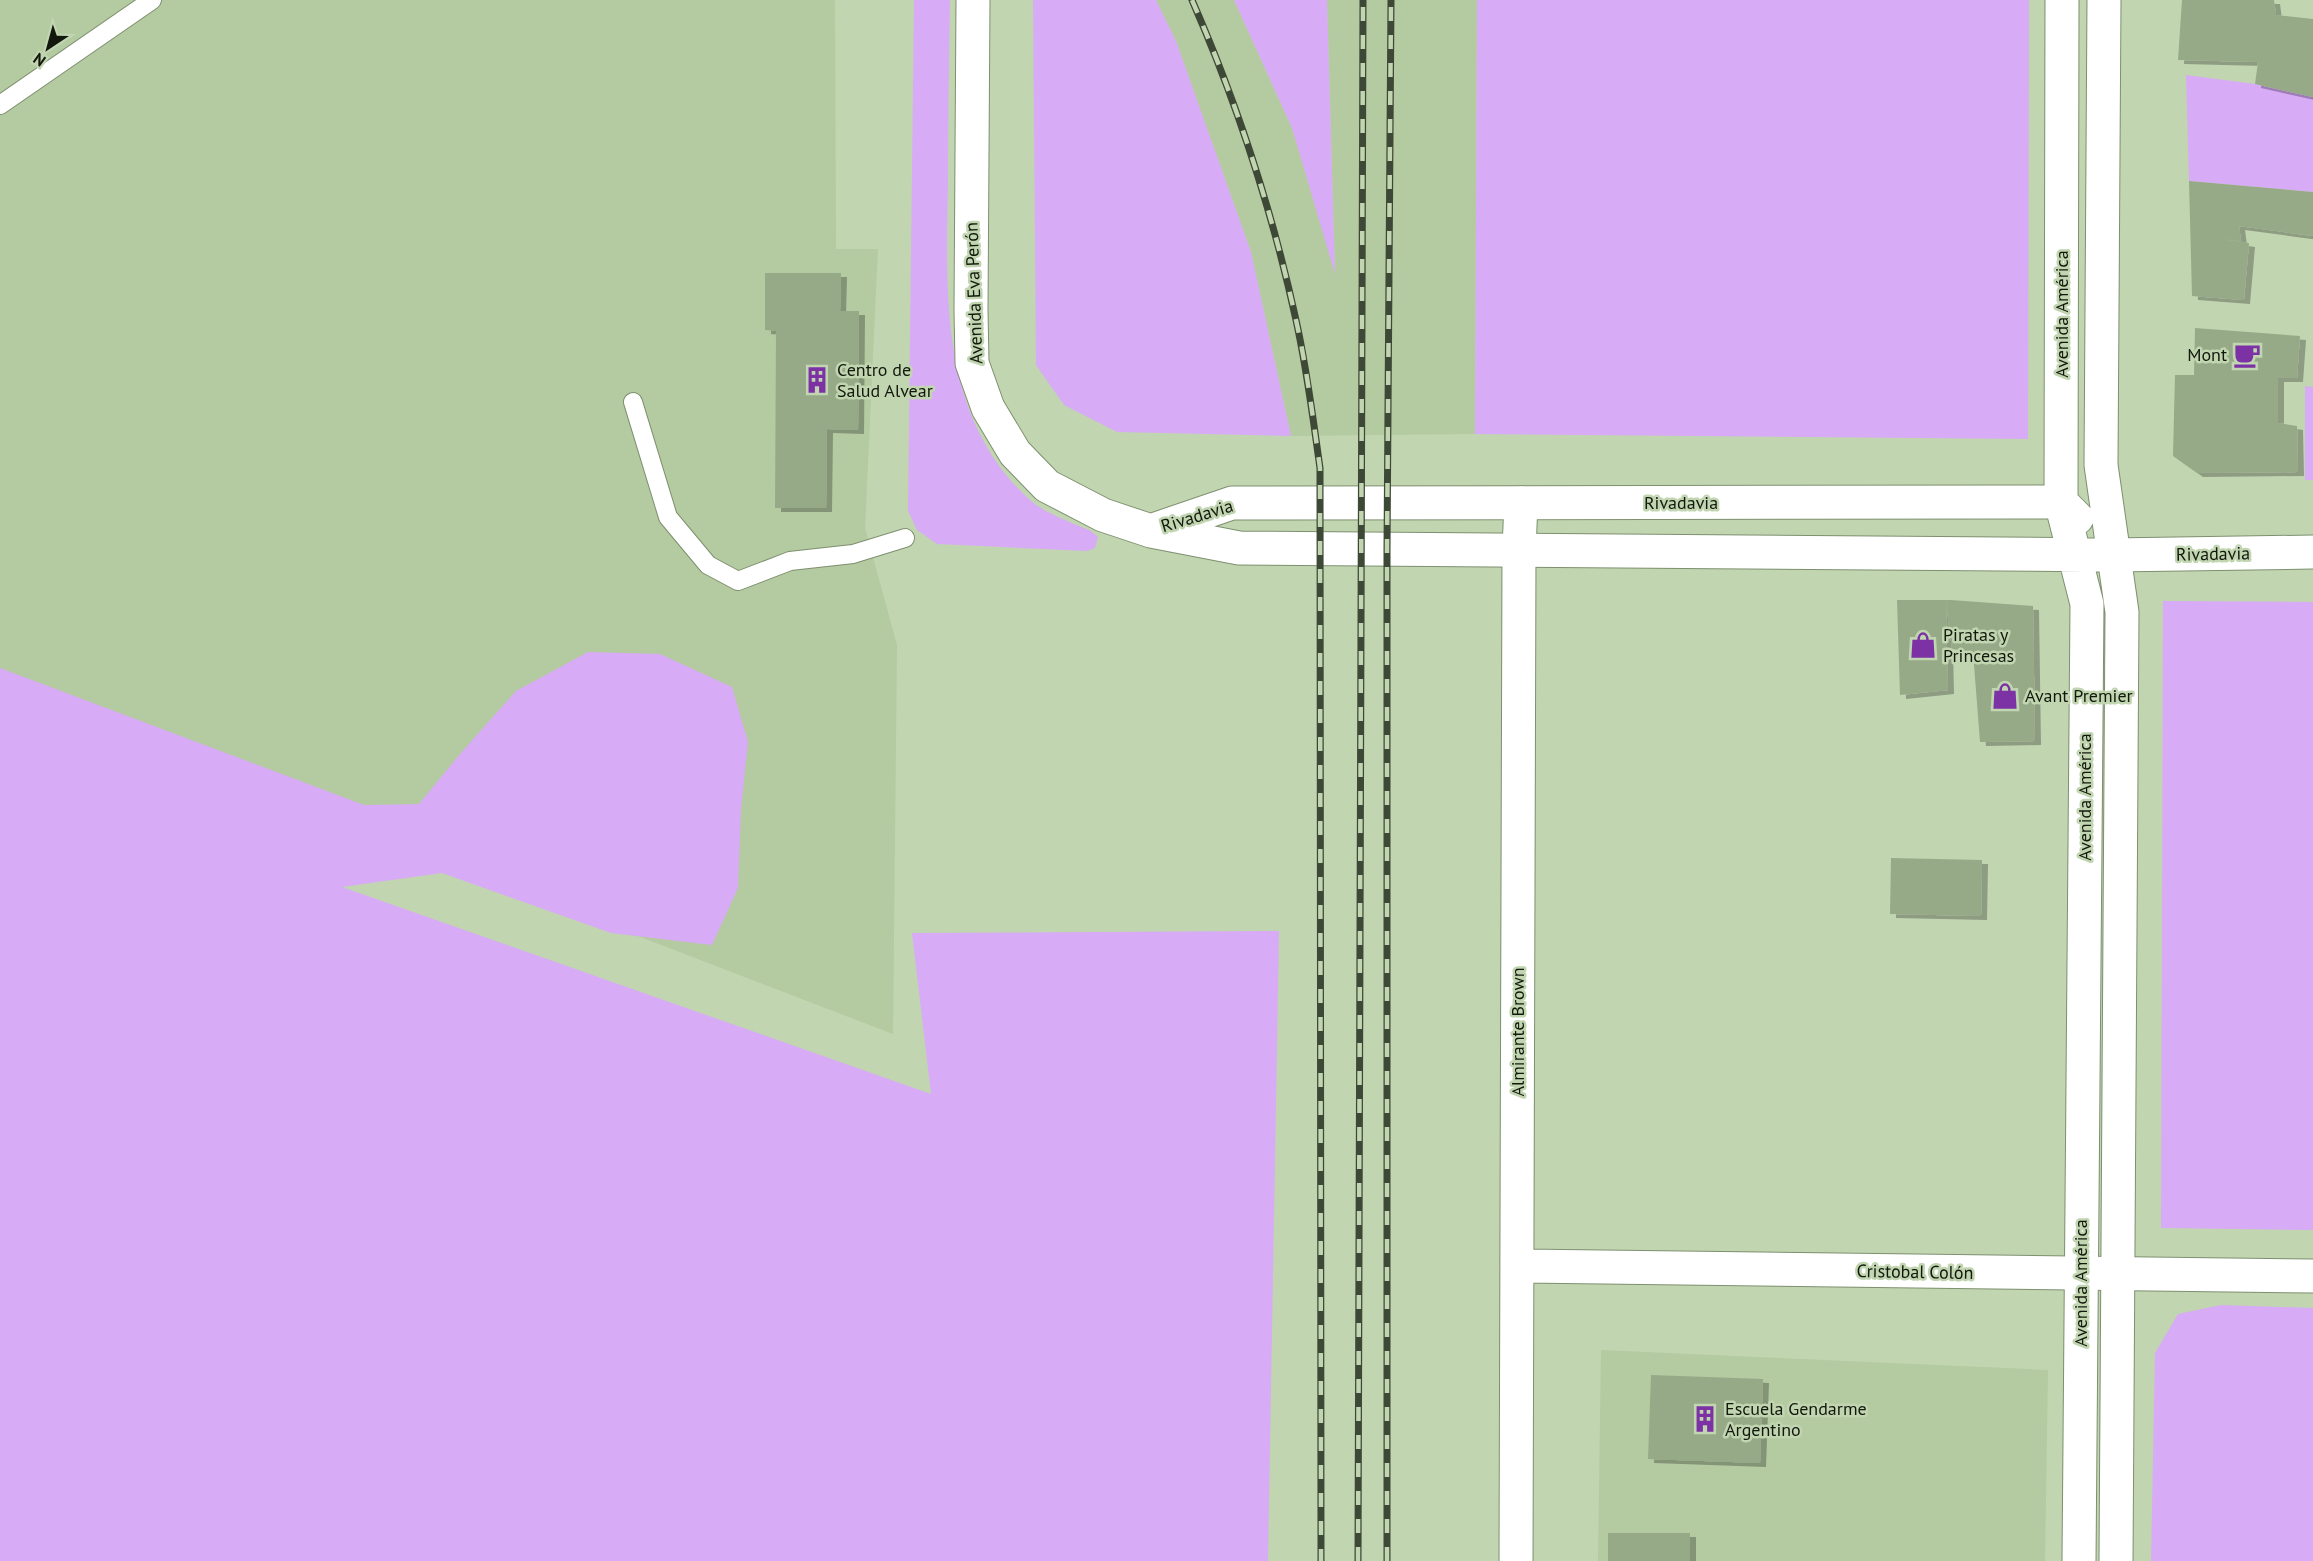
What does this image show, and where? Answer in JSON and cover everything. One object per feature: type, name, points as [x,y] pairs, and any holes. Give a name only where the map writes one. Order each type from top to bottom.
[{"type":"main road","name":"Avenida Eva Perón","points":[[973,0],[972,363],[987,408],[1015,453],[1047,486],[1103,515],[1151,531]]},
{"type":"main road","name":"Avenida América","points":[[2062,0],[2061,502],[2087,604],[2079,1561]]},
{"type":"main road","name":"Avenida América","points":[[2104,0],[2101,465],[2122,612],[2116,1561]]},
{"type":"main road","name":"Almirante Brown","points":[[1516,1561],[1521,502]]},
{"type":"main road","name":"Rivadavia","points":[[1151,531],[1232,503],[2061,502]]},
{"type":"main road","points":[[2061,502],[2113,555]]},
{"type":"main road","name":"Rivadavia","points":[[1151,531],[1239,549],[1519,549],[2113,555],[2313,552]]},
{"type":"main road","name":"Cristobal Colón","points":[[1518,1266],[2081,1275],[2313,1276]]},
{"type":"lane","points":[[0,105],[152,0]]},
{"type":"lane","points":[[633,402],[668,517],[708,566],[738,581],[790,561],[852,554],[905,538]]},
{"type":"shaded area","points":[[0,0],[835,0],[836,249],[878,249],[865,528],[897,645],[893,1034],[0,691]]},
{"type":"shaded area","points":[[914,0],[950,0],[947,267],[954,352],[964,392],[979,431],[1000,467],[1036,505],[1091,531],[1098,537],[1095,548],[1087,551],[937,544],[917,530],[908,511]]},
{"type":"shaded area","points":[[1033,0],[1156,0],[1176,41],[1251,252],[1291,436],[1117,432],[1064,405],[1036,365]]},
{"type":"shaded area","points":[[1156,0],[1234,0],[1292,128],[1335,271],[1327,0],[1477,0],[1475,434],[1291,436],[1251,252],[1176,41]]},
{"type":"shaded area","points":[[1234,0],[1327,0],[1335,274],[1292,128]]},
{"type":"shaded area","points":[[1477,0],[2029,0],[2028,439],[1475,434]]},
{"type":"shaded area","points":[[2186,75],[2255,84],[2313,97],[2313,192],[2189,181]]},
{"type":"shaded area","points":[[2305,386],[2313,387],[2313,480],[2305,480]]},
{"type":"shaded area","points":[[2163,601],[2313,602],[2313,1230],[2161,1228]]},
{"type":"shaded area","points":[[588,652],[660,654],[732,687],[748,742],[741,809],[738,888],[712,945],[611,933],[442,873],[342,887],[931,1094],[912,933],[1279,931],[1268,1561],[0,1561],[0,668],[364,805],[419,804],[516,691]]},
{"type":"shaded area","points":[[2221,1305],[2313,1308],[2313,1561],[2151,1561],[2155,1353],[2178,1314]]},
{"type":"shaded area","points":[[1601,1350],[2048,1370],[2045,1561],[1598,1561]]},
{"type":"building","points":[[2182,0],[2274,0],[2276,15],[2313,19],[2313,97],[2255,84],[2258,62],[2178,60]]},
{"type":"building","points":[[2189,181],[2313,192],[2313,236],[2239,226],[2241,241],[2219,239],[2249,243],[2244,300],[2192,296]]},
{"type":"building","name":"Centro de Salud Alvear","points":[[765,273],[841,273],[840,311],[859,311],[858,430],[827,429],[826,508],[775,508],[776,331],[765,330]]},
{"type":"building","points":[[2195,328],[2300,336],[2297,378],[2278,378],[2278,423],[2297,426],[2298,472],[2197,473],[2173,456],[2175,375],[2194,375]]},
{"type":"building","name":"Avant Premier","points":[[1897,600],[1951,600],[2033,606],[2035,741],[1980,742],[1973,652],[1952,649],[1946,602],[1948,690],[1900,695]]},
{"type":"building","points":[[1891,858],[1982,860],[1981,916],[1890,914]]},
{"type":"building","name":"Escuela Gendarme Argentino","points":[[1651,1375],[1763,1379],[1760,1463],[1648,1459]]},
{"type":"building","points":[[1608,1533],[1690,1533],[1690,1561],[1608,1561]]},
{"type":"railway","points":[[1192,0],[1224,78],[1252,157],[1276,238],[1300,338],[1320,468],[1321,1561]]},
{"type":"railway","points":[[1358,1561],[1363,0]]},
{"type":"railway","points":[[1387,1561],[1387,549],[1391,0]]},
{"type":"place","name":"Mont","points":[[2247,355]]},
{"type":"place","name":"Centro de Salud Alvear","points":[[817,380]]},
{"type":"place","name":"Piratas y Princesas","points":[[1923,645]]},
{"type":"place","name":"Avant Premier","points":[[2005,696]]},
{"type":"place","name":"Escuela Gendarme Argentino","points":[[1705,1419]]}]
